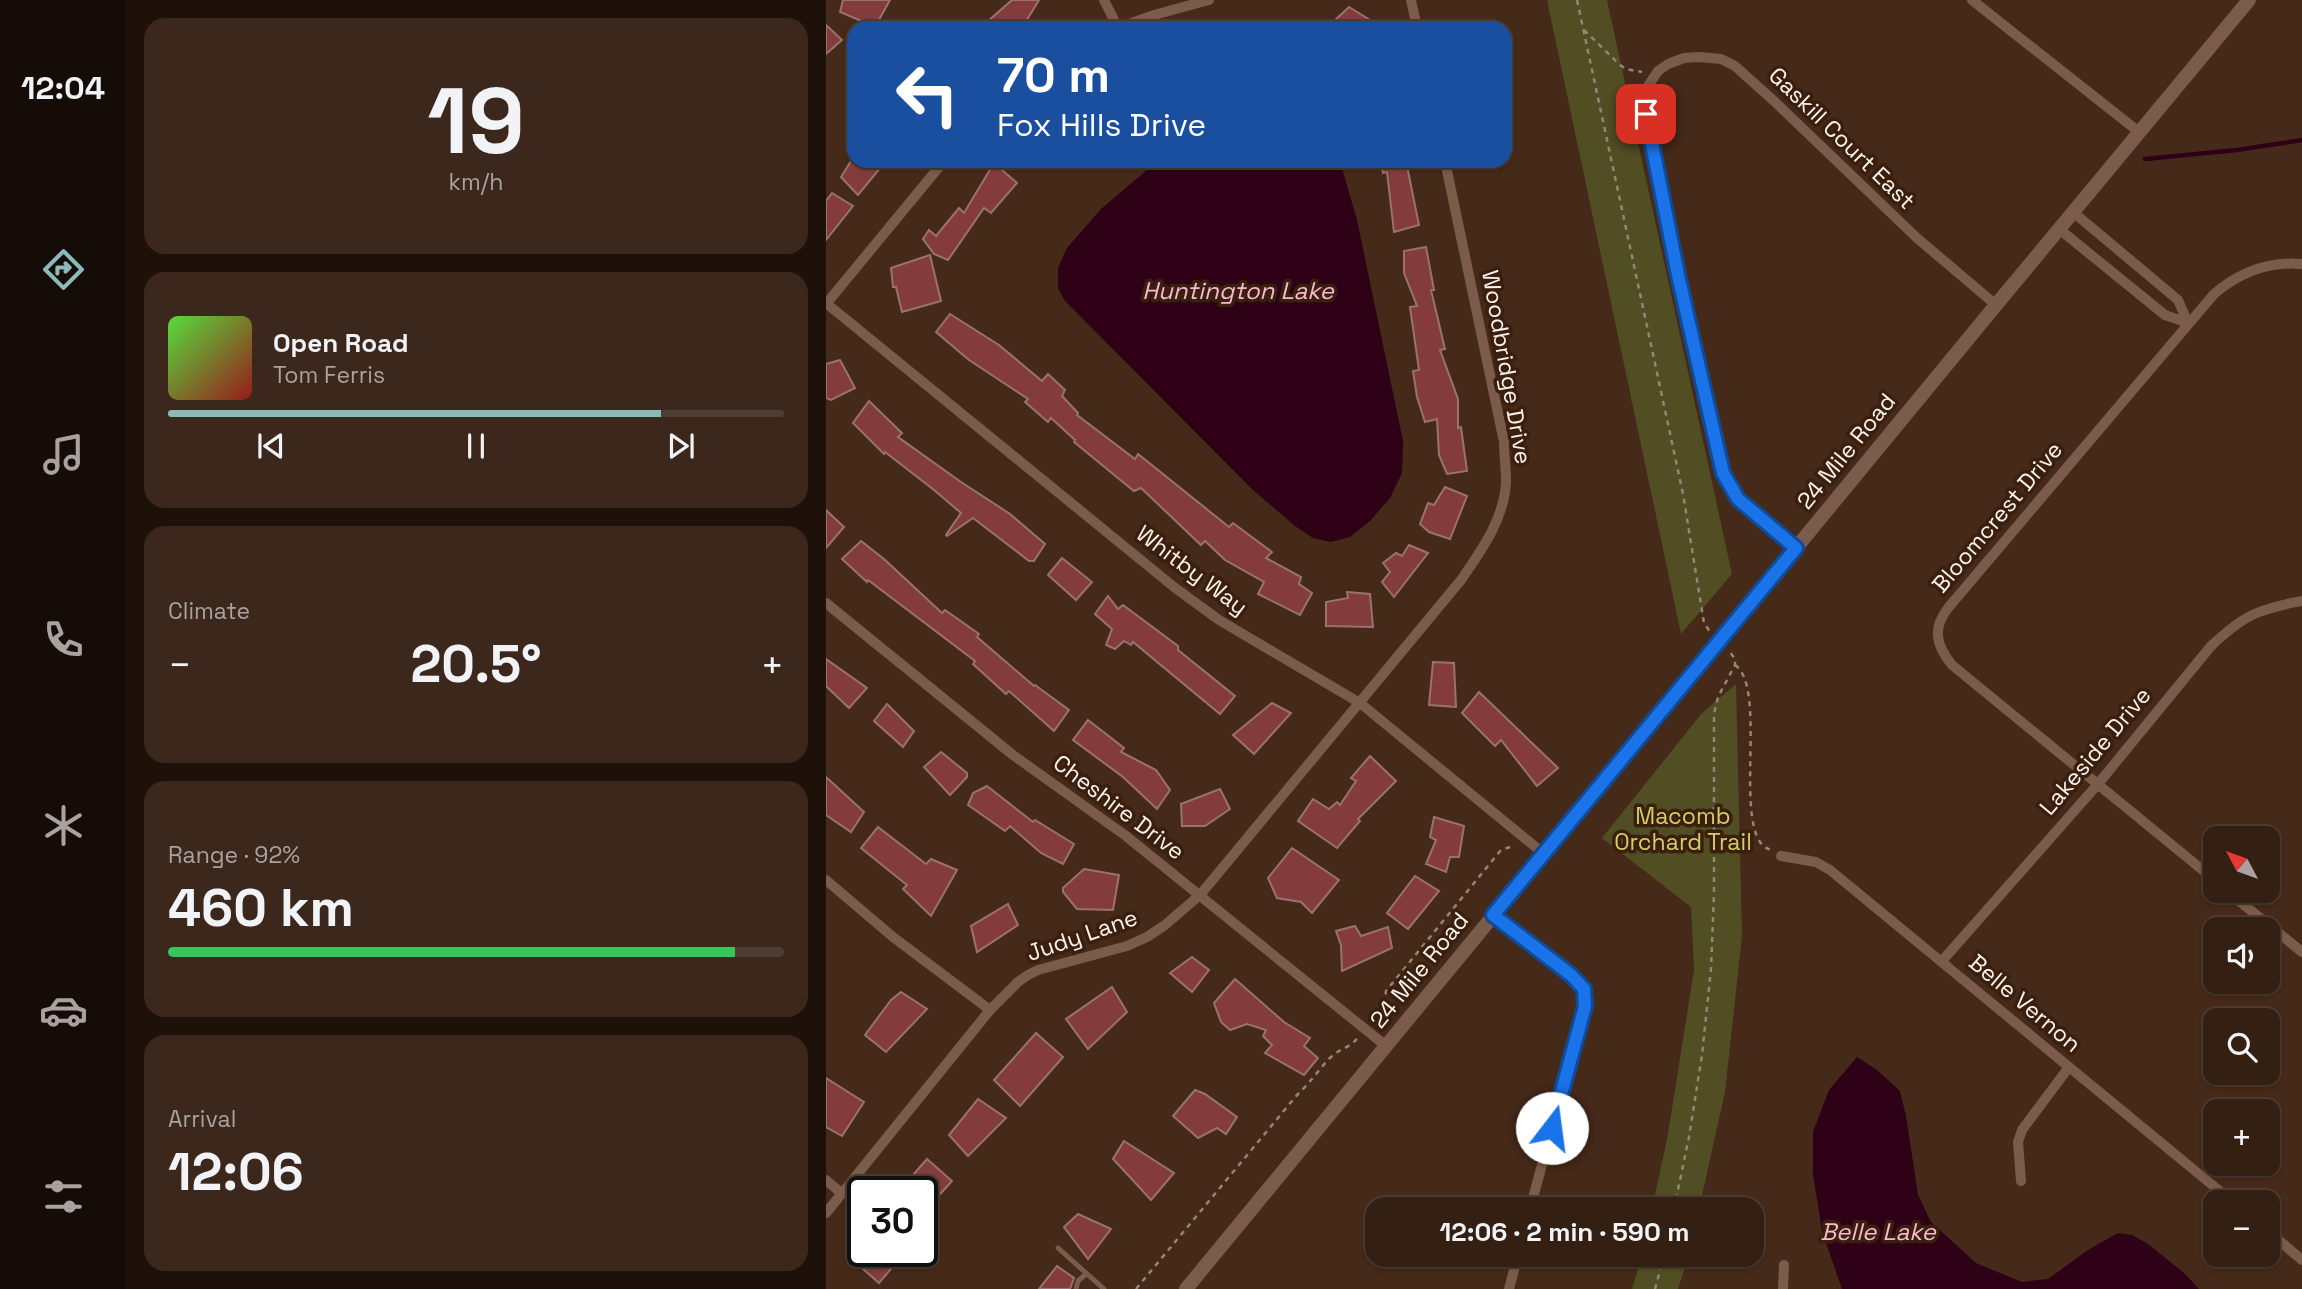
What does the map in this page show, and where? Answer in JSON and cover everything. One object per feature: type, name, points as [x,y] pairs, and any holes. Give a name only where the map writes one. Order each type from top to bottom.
[{"type":"street","points":[[1104,0],[1114,21]]},
{"type":"street","points":[[1137,21],[1209,0]]},
{"type":"street","points":[[1411,0],[1416,21]]},
{"type":"street","points":[[1972,0],[2139,132]]},
{"type":"street","name":"24 Mile Road","points":[[1186,1289],[2249,0]]},
{"type":"street","name":"Gaskill Court East","points":[[1796,548],[1738,499],[1723,473],[1678,275],[1646,114],[1648,86],[1657,73],[1668,64],[1684,58],[1721,59],[1735,66],[1917,238],[1996,305]]},
{"type":"street","points":[[826,303],[938,168]]},
{"type":"street","name":"Woodbridge Drive","points":[[1360,703],[1461,580],[1496,523],[1504,495],[1504,442],[1447,168]]},
{"type":"street","points":[[2073,212],[2178,300],[2188,323]]},
{"type":"street","points":[[2059,229],[2165,315],[2188,323]]},
{"type":"street","points":[[2188,323],[2214,294],[2247,271],[2267,266],[2302,264]]},
{"type":"street","name":"Whitby Way","points":[[826,303],[1174,587],[1219,620],[1360,703],[1544,853]]},
{"type":"street","name":"Bloomcrest Drive","points":[[2098,784],[1952,665],[1942,652],[1936,636],[1939,621],[1948,608],[2188,323]]},
{"type":"street","name":"Lakeside Drive","points":[[1942,961],[2098,784],[2188,673],[2231,627],[2262,609],[2302,601]]},
{"type":"street","name":"Cheshire Drive","points":[[826,603],[1013,755],[1126,836],[1386,1046]]},
{"type":"street","name":"Judy Lane","points":[[826,1213],[990,1010],[1018,982],[1038,970],[1127,946],[1165,925],[1200,895],[1360,703]]},
{"type":"street","points":[[2098,784],[2203,870]]},
{"type":"street","name":"Belle Vernon","points":[[1782,856],[1816,862],[1830,870],[2218,1190]]},
{"type":"street","points":[[826,880],[893,937],[990,1010]]},
{"type":"street","points":[[2242,903],[2302,952]]},
{"type":"street","points":[[1493,915],[1571,975],[1584,989],[1585,1006],[1533,1197]]},
{"type":"street","points":[[2021,1181],[2018,1142],[2022,1130],[2069,1067]]},
{"type":"street","points":[[826,1180],[842,1192]]},
{"type":"street","points":[[2280,1241],[2302,1259]]},
{"type":"street","points":[[1783,1289],[1784,1265]]},
{"type":"street","points":[[1509,1289],[1515,1267]]},
{"type":"lane","points":[[1058,1248],[1104,1289]]},
{"type":"lane","points":[[1076,1289],[1078,1281],[1086,1274]]},
{"type":"path","points":[[1577,0],[1683,494],[1702,613],[1706,629],[1735,659],[1718,697],[1714,714],[1714,894],[1708,994],[1689,1137],[1676,1197]]},
{"type":"path","points":[[1584,30],[1626,69],[1657,73]]},
{"type":"path","points":[[1735,664],[1745,675],[1749,703],[1752,818],[1758,841],[1782,856]]},
{"type":"path","points":[[1693,820],[1713,825]]},
{"type":"path","points":[[1136,1289],[1333,1055],[1349,1048],[1384,1008],[1386,991],[1501,850],[1515,845],[1522,836]]},
{"type":"path","points":[[1655,1289],[1661,1267]]},
{"type":"green space","points":[[1547,0],[1607,0],[1732,574],[1681,634]]},
{"type":"green space","name":"Macomb Orchard Trail","points":[[1736,684],[1742,936],[1725,1092],[1702,1197],[1655,1197],[1668,1134],[1694,970],[1691,907],[1602,838],[1702,713]]},
{"type":"green space","points":[[1638,1267],[1685,1267],[1678,1289],[1632,1289]]},
{"type":"water","name":"Huntington Lake","points":[[1342,168],[1357,220],[1403,441],[1402,473],[1390,498],[1370,521],[1350,537],[1331,542],[1313,538],[1295,526],[1253,490],[1065,301],[1058,288],[1058,268],[1067,248],[1101,209],[1147,170]]},
{"type":"water","name":"Belle Lake","points":[[1857,1057],[1877,1070],[1900,1091],[1918,1195],[1931,1222],[1976,1263],[2022,1282],[2048,1279],[2088,1250],[2118,1233],[2132,1235],[2148,1244],[2199,1289],[1842,1289],[1822,1231],[1813,1174],[1813,1132],[1829,1090]]},
{"type":"building","points":[[843,0],[890,0],[878,21],[861,21],[840,12]]},
{"type":"building","points":[[1012,0],[1039,0],[1026,21],[988,21]]},
{"type":"building","points":[[1349,7],[1372,21],[1334,21]]},
{"type":"building","points":[[826,25],[842,40],[826,54]]},
{"type":"building","points":[[847,167],[880,168],[858,195],[841,177]]},
{"type":"building","points":[[991,168],[1000,168],[1017,183],[991,213],[984,208],[948,260],[934,254],[923,239],[929,230],[936,236],[959,208],[964,213]]},
{"type":"building","points":[[1382,168],[1407,168],[1419,225],[1394,232],[1387,172],[1383,173]]},
{"type":"building","points":[[832,193],[853,206],[826,240],[826,201]]},
{"type":"building","points":[[1426,247],[1434,290],[1431,290],[1445,349],[1440,350],[1458,399],[1458,428],[1461,427],[1467,471],[1447,474],[1439,455],[1437,419],[1425,422],[1413,371],[1419,370],[1410,307],[1417,306],[1404,273],[1404,251]]},
{"type":"building","points":[[930,255],[941,301],[902,312],[896,287],[893,287],[891,268]]},
{"type":"building","points":[[950,314],[999,345],[1042,381],[1048,374],[1065,390],[1062,396],[1077,415],[1135,459],[1138,454],[1229,527],[1233,523],[1272,552],[1266,558],[1301,577],[1299,584],[1312,593],[1300,615],[1258,594],[1264,582],[1225,560],[1205,541],[1201,545],[1141,488],[1134,491],[1074,442],[1075,440],[1051,418],[1048,422],[1025,402],[1028,399],[969,360],[936,332]]},
{"type":"building","points":[[840,360],[855,388],[831,400],[826,398],[826,364]]},
{"type":"building","points":[[869,401],[902,433],[898,437],[1010,514],[1045,544],[1034,561],[1029,561],[973,518],[947,536],[961,513],[885,452],[884,454],[853,423]]},
{"type":"building","points":[[1445,487],[1467,496],[1450,539],[1429,532],[1420,524],[1428,503],[1434,505]]},
{"type":"building","points":[[826,510],[844,527],[826,548]]},
{"type":"building","points":[[861,541],[942,613],[945,610],[979,634],[977,637],[1034,686],[1069,710],[1054,731],[1009,691],[1006,694],[973,664],[975,661],[868,580],[867,582],[842,559]]},
{"type":"building","points":[[1409,545],[1428,553],[1394,597],[1382,582],[1390,572],[1383,563],[1396,553],[1402,556]]},
{"type":"building","points":[[1062,558],[1092,582],[1076,600],[1048,575]]},
{"type":"building","points":[[1347,592],[1370,594],[1373,627],[1326,626],[1326,602],[1348,598]]},
{"type":"building","points":[[1108,596],[1118,609],[1123,605],[1178,646],[1178,650],[1235,696],[1220,714],[1133,642],[1131,645],[1124,641],[1115,649],[1106,645],[1112,629],[1095,614]]},
{"type":"building","points":[[826,659],[867,688],[849,708],[826,686]]},
{"type":"building","points":[[1433,662],[1454,663],[1456,707],[1429,705]]},
{"type":"building","points":[[1479,692],[1558,768],[1537,786],[1501,740],[1495,746],[1462,713]]},
{"type":"building","points":[[1272,703],[1291,713],[1254,754],[1233,735]]},
{"type":"building","points":[[887,704],[914,731],[903,747],[874,721]]},
{"type":"building","points":[[1088,720],[1124,748],[1121,752],[1156,770],[1170,790],[1157,809],[1123,777],[1073,740]]},
{"type":"building","points":[[941,752],[967,773],[967,777],[950,795],[924,767]]},
{"type":"building","points":[[1370,756],[1396,781],[1358,819],[1360,821],[1337,848],[1298,821],[1313,799],[1329,809],[1337,802],[1340,805],[1356,781],[1351,778]]},
{"type":"building","points":[[826,777],[864,812],[851,832],[826,815]]},
{"type":"building","points":[[987,786],[1033,822],[1035,820],[1074,844],[1063,864],[1041,853],[1010,826],[1005,831],[968,805],[973,793]]},
{"type":"building","points":[[1220,789],[1230,809],[1205,826],[1182,826],[1181,804]]},
{"type":"building","points":[[1434,817],[1464,826],[1459,857],[1450,857],[1446,872],[1426,864],[1436,840],[1430,837]]},
{"type":"building","points":[[878,827],[926,864],[931,859],[957,870],[931,916],[903,889],[907,885],[861,848]]},
{"type":"building","points":[[1292,848],[1339,880],[1312,913],[1301,902],[1277,898],[1268,878]]},
{"type":"building","points":[[1084,869],[1119,875],[1113,910],[1077,909],[1063,892],[1063,888]]},
{"type":"building","points":[[1415,876],[1439,891],[1408,929],[1387,913]]},
{"type":"building","points":[[1008,904],[1018,925],[977,952],[971,926]]},
{"type":"building","points":[[1355,926],[1361,936],[1388,927],[1392,948],[1342,971],[1341,945],[1336,931]]},
{"type":"building","points":[[1192,957],[1209,970],[1192,992],[1170,973]]},
{"type":"building","points":[[1235,979],[1284,1022],[1310,1038],[1304,1046],[1318,1058],[1304,1075],[1265,1053],[1272,1045],[1263,1036],[1266,1030],[1247,1024],[1230,1030],[1221,1022],[1214,1003]]},
{"type":"building","points":[[1112,987],[1127,1012],[1088,1049],[1066,1019]]},
{"type":"building","points":[[901,992],[927,1009],[886,1052],[865,1035],[891,1000]]},
{"type":"building","points":[[1036,1033],[1063,1057],[1020,1106],[994,1080]]},
{"type":"building","points":[[826,1078],[864,1102],[842,1136],[826,1127]]},
{"type":"building","points":[[1195,1090],[1237,1117],[1226,1134],[1217,1128],[1198,1138],[1173,1116]]},
{"type":"building","points":[[978,1099],[1006,1118],[968,1156],[949,1135]]},
{"type":"building","points":[[1124,1141],[1174,1173],[1151,1200],[1113,1159]]},
{"type":"building","points":[[927,1159],[952,1181],[938,1196],[938,1176],[912,1176]]},
{"type":"building","points":[[1078,1214],[1111,1229],[1088,1259],[1064,1227]]},
{"type":"building","points":[[1057,1266],[1074,1278],[1070,1289],[1039,1289]]},
{"type":"building","points":[[861,1267],[893,1267],[879,1283]]},
{"type":"waterway","points":[[2145,159],[2237,150],[2302,140]]},
{"type":"route","points":[[1552,1128],[1585,1006],[1584,989],[1571,975],[1493,915],[1796,548],[1738,499],[1723,473],[1678,275],[1646,114]]}]
